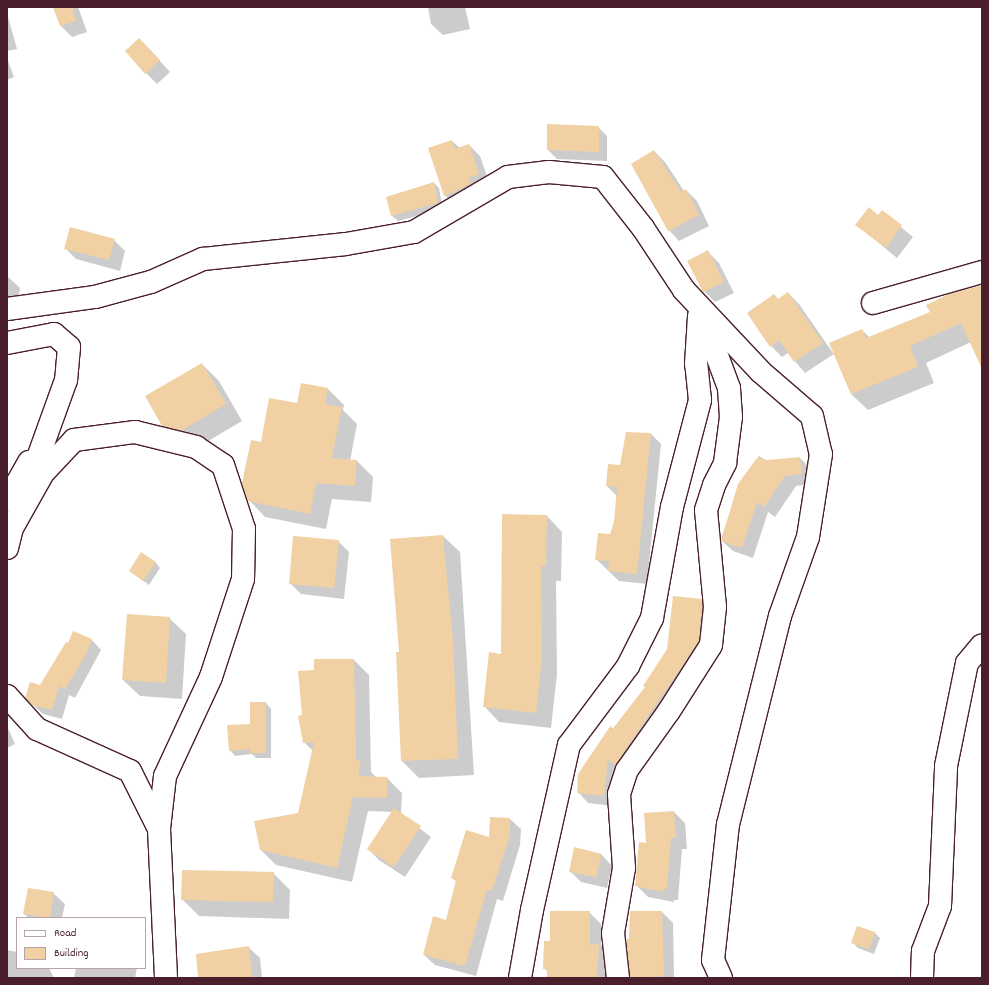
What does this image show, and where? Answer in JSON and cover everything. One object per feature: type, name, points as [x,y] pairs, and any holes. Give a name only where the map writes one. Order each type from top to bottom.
[{"type":"street","points":[[7,309],[95,297],[151,282],[204,259],[346,244],[414,232],[508,177],[548,172],[603,177],[643,228],[684,290],[760,372],[812,416],[821,454],[808,537],[780,616],[728,824],[713,960],[721,978]]},
{"type":"street","points":[[873,303],[982,272]]},
{"type":"street","points":[[520,978],[532,910],[569,745],[628,666],[652,618],[672,507],[700,400],[696,364],[699,307]]},
{"type":"street","points":[[618,978],[613,933],[624,868],[619,794],[627,770],[669,712],[711,645],[715,607],[706,510],[714,485],[725,463],[731,417],[729,388],[699,307]]},
{"type":"street","points":[[7,342],[54,334],[69,347],[66,380],[10,538]]},
{"type":"street","points":[[7,501],[48,431]]},
{"type":"street","points":[[10,538],[43,473],[74,440],[135,432],[196,447],[223,465],[244,528],[243,579],[211,677],[165,776],[159,829],[166,978]]},
{"type":"street","points":[[922,978],[923,951],[940,906],[946,766],[967,663],[982,645]]},
{"type":"street","points":[[7,696],[37,729],[130,771],[159,829]]},
{"type":"building","points":[[53,7],[72,7],[76,21],[60,26]]},
{"type":"building","points":[[139,38],[160,60],[145,74],[125,51]]},
{"type":"building","points":[[547,124],[599,126],[599,152],[547,150]]},
{"type":"building","points":[[452,140],[455,149],[469,144],[479,174],[469,178],[471,184],[444,196],[428,148]]},
{"type":"building","points":[[654,150],[681,192],[686,189],[699,215],[668,231],[631,164]]},
{"type":"building","points":[[434,182],[438,203],[391,216],[386,197]]},
{"type":"building","points":[[869,207],[878,215],[882,210],[902,225],[886,248],[855,225]]},
{"type":"building","points":[[70,227],[115,239],[109,260],[64,249]]},
{"type":"building","points":[[708,250],[724,282],[703,292],[687,261]]},
{"type":"building","points":[[982,285],[982,369],[961,323],[910,346],[918,367],[851,394],[829,343],[862,329],[866,338],[930,312],[926,305],[949,294]]},
{"type":"building","points":[[788,292],[823,343],[794,362],[779,340],[770,347],[747,313],[774,294],[778,299]]},
{"type":"building","points":[[202,363],[226,404],[181,431],[162,426],[145,396]]},
{"type":"building","points":[[301,383],[328,388],[325,404],[342,407],[332,458],[357,460],[355,486],[316,483],[310,514],[248,501],[242,483],[251,440],[261,442],[269,398],[297,403]]},
{"type":"building","points":[[626,432],[651,433],[637,574],[608,571],[609,561],[595,560],[598,533],[610,534],[614,522],[617,487],[606,486],[608,464],[620,465]]},
{"type":"building","points":[[800,457],[802,474],[785,476],[764,507],[757,502],[742,548],[721,541],[738,484],[757,458],[767,460]]},
{"type":"building","points":[[502,514],[547,515],[546,566],[541,566],[542,658],[536,713],[483,707],[489,652],[501,654]]},
{"type":"building","points":[[443,535],[453,642],[458,759],[401,761],[396,652],[399,652],[390,539]]},
{"type":"building","points":[[293,536],[339,540],[334,588],[289,584]]},
{"type":"building","points":[[141,552],[156,562],[143,581],[129,571]]},
{"type":"building","points":[[673,596],[702,599],[699,641],[615,765],[608,760],[604,796],[577,793],[578,774],[611,725],[611,731],[645,687],[643,686],[667,649]]},
{"type":"building","points":[[127,614],[170,617],[166,683],[122,680]]},
{"type":"building","points":[[73,631],[92,639],[85,656],[65,689],[59,686],[52,710],[32,705],[25,698],[30,682],[40,685],[66,642],[68,643]]},
{"type":"building","points":[[314,659],[354,659],[356,760],[361,761],[358,776],[387,777],[387,798],[353,797],[337,868],[260,850],[254,821],[298,813],[314,742],[303,743],[298,716],[302,715],[298,671],[314,670]]},
{"type":"building","points":[[250,702],[266,702],[266,753],[250,753],[250,749],[229,751],[227,725],[250,724]]},
{"type":"building","points":[[394,808],[421,826],[394,867],[367,849]]},
{"type":"building","points":[[674,811],[676,838],[671,838],[667,889],[663,889],[663,892],[635,886],[639,842],[646,843],[644,813]]},
{"type":"building","points":[[490,817],[510,818],[510,835],[492,891],[487,889],[465,966],[423,955],[433,916],[446,920],[456,880],[451,878],[466,830],[489,837]]},
{"type":"building","points":[[574,847],[602,854],[596,877],[569,872]]},
{"type":"building","points":[[182,870],[274,872],[273,902],[181,900]]},
{"type":"building","points":[[28,888],[54,892],[50,917],[23,914]]},
{"type":"building","points":[[550,911],[590,911],[590,944],[599,945],[597,978],[547,978],[547,969],[543,969],[544,941],[550,941]]},
{"type":"building","points":[[630,911],[662,911],[664,976],[630,978],[626,939],[629,939]]},
{"type":"building","points":[[857,926],[875,932],[869,949],[851,943]]},
{"type":"building","points":[[249,946],[252,978],[198,978],[196,954]]}]
